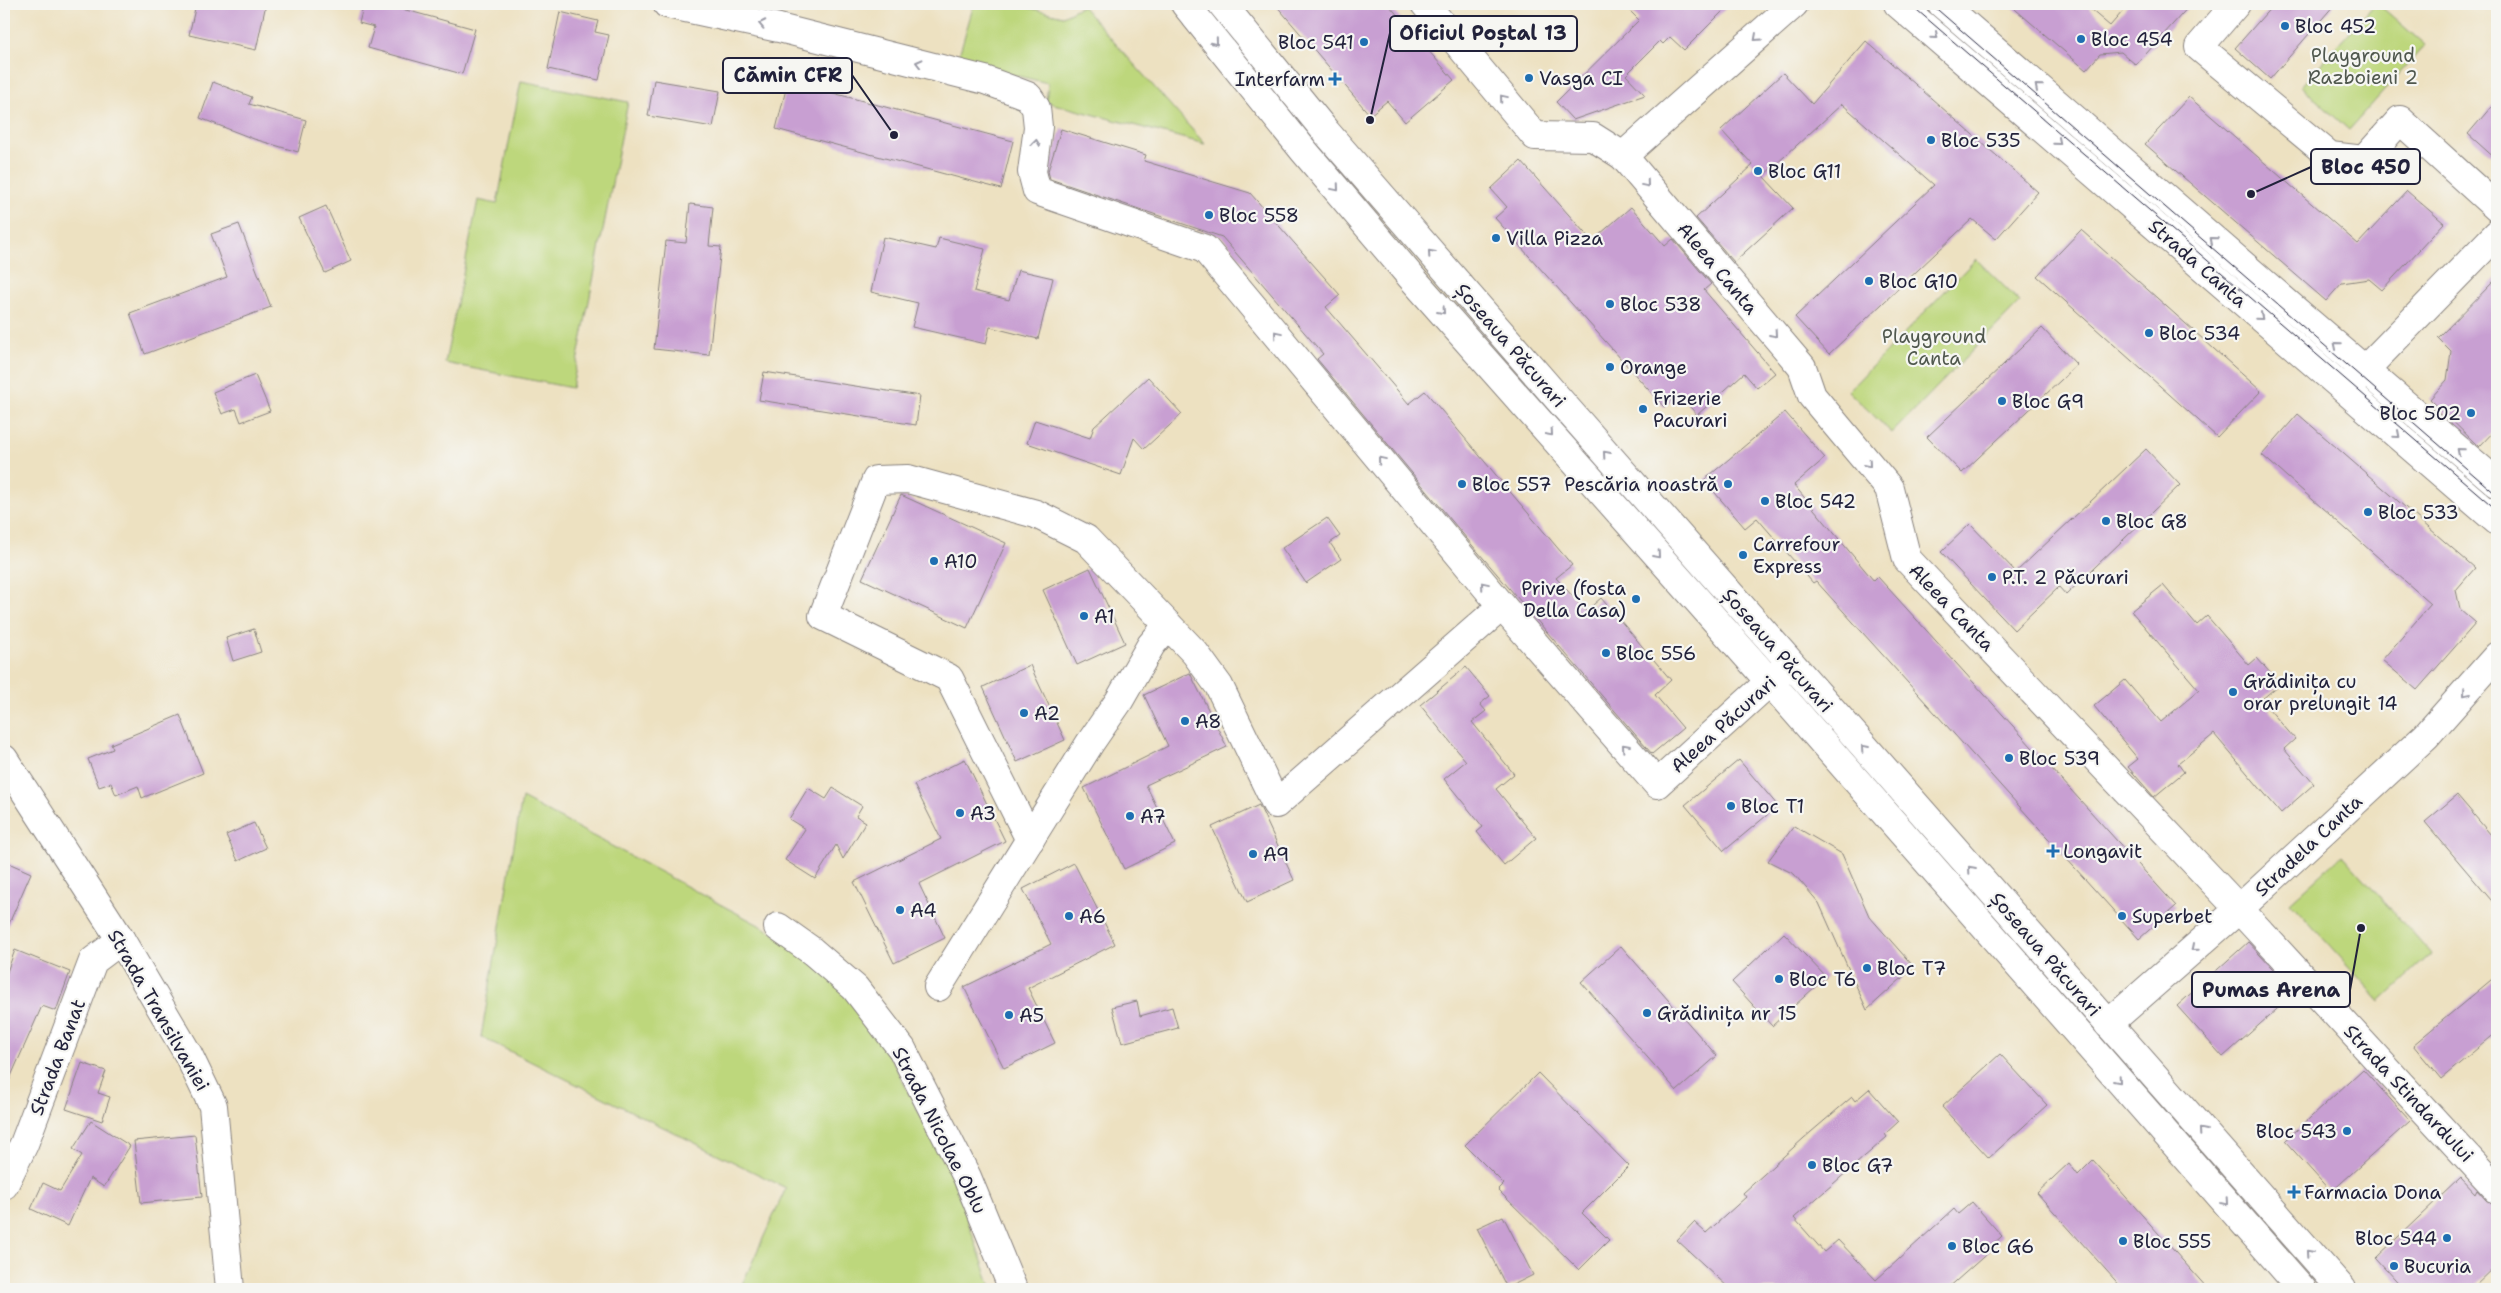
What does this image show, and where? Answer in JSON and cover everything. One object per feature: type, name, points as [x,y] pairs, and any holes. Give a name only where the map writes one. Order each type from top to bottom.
[{"type":"street","points":[[667,4],[779,28],[985,80],[1028,96],[1036,108],[1038,127],[1032,172],[1037,191],[1205,249],[1502,606],[1276,804],[1219,686],[1195,652],[1086,539],[1036,514],[908,479],[876,480],[823,616],[948,678],[1030,840]]},
{"type":"street","name":"Șoseaua Păcurari","points":[[1185,4],[1304,151],[1411,277],[1770,682],[2302,1289]]},
{"type":"street","name":"Șoseaua Păcurari","points":[[1222,4],[1327,133],[1790,664],[2342,1289]]},
{"type":"street","name":"Aleea Canta","points":[[1425,4],[1535,136],[1593,137],[1623,156],[1802,367],[1812,396],[1889,488],[1907,559],[2239,909]]},
{"type":"street","points":[[1623,156],[1794,4]]},
{"type":"street","name":"Strada Canta","points":[[1898,4],[2497,521]]},
{"type":"street","name":"Strada Canta","points":[[1942,4],[2497,483]]},
{"type":"street","points":[[2236,4],[2199,47],[2330,156],[2364,160],[2400,120],[2497,208]]},
{"type":"street","points":[[2345,390],[2497,234]]},
{"type":"street","name":"Aleea Păcurari","points":[[1502,606],[1657,784],[1790,664]]},
{"type":"street","points":[[938,987],[1119,701],[1151,645],[1168,625]]},
{"type":"street","name":"Stradela Canta","points":[[2108,1024],[2239,909],[2426,736],[2497,656]]},
{"type":"street","name":"Strada Transilvaniei","points":[[4,759],[121,940],[188,1054],[213,1106],[230,1289]]},
{"type":"street","name":"Strada Stindardului","points":[[2239,909],[2497,1189]]},
{"type":"street","name":"Strada Nicolae Oblu","points":[[778,927],[812,951],[855,988],[902,1049],[967,1177],[1013,1289]]},
{"type":"street","name":"Strada Banat","points":[[4,1185],[24,1144],[93,961],[121,940]]},
{"type":"green space","points":[[974,4],[1014,4],[1063,16],[1082,6],[1205,144],[1046,102],[1048,83],[957,62]]},
{"type":"green space","name":"Playground Razboieni 2","points":[[2375,4],[2378,4],[2425,45],[2349,130],[2301,86]]},
{"type":"green space","points":[[521,81],[628,102],[572,388],[445,363],[478,200],[497,204]]},
{"type":"green space","name":"Playground Canta","points":[[1976,259],[2020,302],[1892,433],[1848,391]]},
{"type":"green space","points":[[522,798],[772,932],[842,986],[890,1056],[952,1177],[992,1289],[740,1289],[786,1188],[481,1037]]},
{"type":"green space","points":[[2342,855],[2431,954],[2380,1001],[2290,902]]},
{"type":"building","points":[[196,4],[266,4],[256,50],[189,35]]},
{"type":"building","points":[[364,4],[384,4],[475,29],[462,74],[368,48],[374,27],[359,23]]},
{"type":"building","name":"Bloc 541","points":[[1275,4],[1388,4],[1454,80],[1405,122],[1387,101],[1370,115]]},
{"type":"building","points":[[1623,4],[1730,4],[1684,50],[1670,37],[1663,44],[1660,41],[1626,75],[1645,95],[1573,120],[1556,102],[1639,20]]},
{"type":"building","points":[[2009,4],[2084,4],[2110,26],[2129,4],[2191,4],[2136,65],[2121,52],[2100,54],[2086,70]]},
{"type":"building","name":"Bloc 452","points":[[2274,4],[2335,4],[2270,79],[2235,48]]},
{"type":"building","points":[[560,12],[598,21],[595,32],[609,35],[599,80],[548,69]]},
{"type":"building","points":[[1866,41],[2038,192],[1996,239],[1972,219],[1829,354],[1795,317],[1934,185],[1842,104],[1763,176],[1793,208],[1734,262],[1696,218],[1753,165],[1721,130],[1783,73],[1812,104]]},
{"type":"building","points":[[654,80],[720,91],[713,127],[648,116]]},
{"type":"building","points":[[788,81],[1013,141],[1001,189],[776,129]]},
{"type":"building","points":[[213,82],[252,97],[249,104],[306,120],[298,152],[254,139],[200,118]]},
{"type":"building","points":[[2189,97],[2358,244],[2407,191],[2444,223],[2382,290],[2369,279],[2342,283],[2326,301],[2145,144]]},
{"type":"building","points":[[2497,100],[2497,160],[2468,134]]},
{"type":"building","points":[[1061,129],[1146,155],[1144,161],[1250,193],[1340,295],[1326,307],[1409,404],[1425,391],[1572,565],[1556,578],[1586,611],[1601,598],[1671,680],[1655,695],[1683,728],[1652,754],[1472,545],[1317,359],[1323,354],[1222,237],[1050,179],[1048,171]]},
{"type":"building","points":[[1521,161],[1592,241],[1631,207],[1665,246],[1673,239],[1711,284],[1704,290],[1775,373],[1757,388],[1744,373],[1697,415],[1679,394],[1664,407],[1495,218],[1507,207],[1491,189]]},
{"type":"building","points":[[690,204],[713,207],[709,246],[721,247],[709,355],[654,349],[666,241],[686,243]]},
{"type":"building","points":[[326,206],[351,261],[325,273],[299,218]]},
{"type":"building","points":[[239,224],[271,307],[145,354],[130,313],[227,277],[211,234]]},
{"type":"building","name":"Bloc 534","points":[[2081,230],[2261,391],[2217,437],[2037,276]]},
{"type":"building","points":[[883,237],[936,249],[939,238],[985,249],[974,291],[1009,300],[1018,270],[1053,278],[1038,339],[990,327],[986,344],[912,327],[918,303],[871,292]]},
{"type":"building","points":[[2497,278],[2497,428],[2479,447],[2430,399],[2447,380],[2451,351],[2438,338]]},
{"type":"building","name":"Bloc G9","points":[[2042,328],[2077,365],[1962,473],[1927,437]]},
{"type":"building","points":[[764,372],[920,396],[916,425],[759,400]]},
{"type":"building","points":[[255,375],[270,411],[241,422],[236,409],[222,414],[213,392]]},
{"type":"building","points":[[1148,377],[1182,414],[1144,449],[1134,438],[1121,475],[1027,443],[1035,420],[1090,438],[1094,427]]},
{"type":"building","name":"Bloc 539","points":[[1785,412],[1825,458],[1794,485],[1874,581],[1878,577],[2176,906],[2139,939],[1816,581],[1813,583],[1757,518],[1745,528],[1704,480]]},
{"type":"building","name":"Bloc 533","points":[[2298,414],[2475,568],[2456,590],[2460,609],[2476,623],[2417,690],[2382,660],[2431,604],[2262,455]]},
{"type":"building","name":"Bloc G8","points":[[2146,449],[2180,485],[2066,595],[2059,587],[2014,630],[1941,552],[1970,524],[2016,572]]},
{"type":"building","name":"A10","points":[[901,495],[1006,543],[967,628],[862,579]]},
{"type":"building","points":[[1327,518],[1340,536],[1330,543],[1341,559],[1306,583],[1282,548]]},
{"type":"building","name":"A1","points":[[1090,568],[1125,643],[1077,665],[1043,590]]},
{"type":"building","name":"Grădinița cu orar prelungit 14","points":[[2163,585],[2197,625],[2207,616],[2249,665],[2257,658],[2280,684],[2261,700],[2295,739],[2284,749],[2314,784],[2281,813],[2214,734],[2178,764],[2184,772],[2154,797],[2128,767],[2138,759],[2094,706],[2125,680],[2161,722],[2199,690],[2131,611]]},
{"type":"building","points":[[254,629],[261,652],[233,661],[226,638]]},
{"type":"building","name":"A2","points":[[1030,665],[1065,740],[1017,762],[983,687]]},
{"type":"building","points":[[1466,667],[1490,696],[1480,704],[1486,711],[1472,722],[1514,774],[1496,789],[1536,838],[1504,865],[1477,832],[1483,827],[1444,779],[1466,761],[1420,705]]},
{"type":"building","points":[[1190,673],[1227,747],[1146,785],[1175,844],[1124,869],[1084,788],[1168,746],[1144,695]]},
{"type":"building","points":[[180,715],[203,773],[142,798],[138,786],[116,795],[111,783],[99,787],[88,759],[113,749],[111,744]]},
{"type":"building","points":[[965,759],[1005,841],[919,884],[945,938],[894,963],[854,882],[941,839],[914,785]]},
{"type":"building","name":"Bloc T1","points":[[1739,760],[1778,806],[1724,851],[1685,805]]},
{"type":"building","points":[[808,788],[826,799],[833,788],[862,806],[856,816],[866,822],[843,859],[836,845],[815,879],[785,860],[805,829],[789,819]]},
{"type":"building","points":[[2457,795],[2497,842],[2497,907],[2425,822]]},
{"type":"building","name":"A9","points":[[1259,805],[1294,880],[1247,902],[1212,827]]},
{"type":"building","points":[[254,823],[266,848],[238,861],[226,835]]},
{"type":"building","points":[[1794,826],[1842,854],[1869,916],[1914,967],[1867,1010],[1819,903],[1794,874],[1768,861]]},
{"type":"building","points":[[4,861],[31,873],[4,935]]},
{"type":"building","points":[[1074,863],[1115,944],[1028,988],[1055,1043],[1004,1068],[964,987],[1051,944],[1023,889]]},
{"type":"building","name":"Bloc T6","points":[[1784,933],[1826,977],[1772,1026],[1732,982]]},
{"type":"building","points":[[2248,942],[2295,993],[2223,1057],[2177,1006]]},
{"type":"building","points":[[1621,946],[1717,1056],[1677,1091],[1581,982]]},
{"type":"building","points":[[15,950],[70,972],[56,1011],[42,1006],[4,1092],[4,980]]},
{"type":"building","points":[[2497,975],[2497,1032],[2441,1079],[2413,1045]]},
{"type":"building","points":[[1137,1001],[1140,1016],[1172,1007],[1178,1028],[1122,1043],[1112,1007]]},
{"type":"building","points":[[2000,1054],[2047,1105],[1989,1158],[1942,1107]]},
{"type":"building","points":[[82,1063],[106,1071],[98,1093],[110,1097],[102,1121],[66,1109]]},
{"type":"building","name":"Bloc 543","points":[[2363,1069],[2410,1121],[2331,1192],[2285,1141]]},
{"type":"building","points":[[1538,1073],[1629,1166],[1582,1213],[1609,1240],[1579,1270],[1498,1190],[1504,1184],[1465,1145]]},
{"type":"building","points":[[1869,1089],[1898,1122],[1885,1134],[1887,1137],[1794,1218],[1824,1252],[1838,1240],[1876,1280],[1954,1209],[1958,1214],[1972,1202],[2002,1236],[1989,1248],[1991,1250],[1947,1289],[1730,1289],[1677,1240],[1694,1222],[1706,1233],[1746,1197],[1743,1193],[1804,1138],[1852,1097],[1855,1101]]},
{"type":"building","points":[[91,1121],[130,1146],[104,1187],[90,1178],[68,1226],[31,1209],[43,1183],[60,1191],[82,1155],[73,1149]]},
{"type":"building","points":[[195,1135],[202,1197],[141,1203],[134,1141]]},
{"type":"building","name":"Bloc 555","points":[[2093,1160],[2208,1289],[2123,1289],[2037,1193],[2069,1163],[2078,1175]]},
{"type":"building","name":"Bloc 544","points":[[2460,1178],[2475,1194],[2477,1190],[2486,1200],[2497,1204],[2497,1265],[2472,1289],[2404,1289],[2376,1258]]},
{"type":"building","points":[[1503,1216],[1533,1275],[1507,1288],[1477,1228]]},
{"type":"tram line","points":[[1910,4],[2497,510]]},
{"type":"tram line","points":[[1931,4],[2497,495]]},
{"type":"place","name":"Bloc 452","points":[[2285,26]]},
{"type":"place","name":"Bloc 454","points":[[2081,39]]},
{"type":"place","name":"Bloc 541","points":[[1364,42]]},
{"type":"place","name":"Vasga CI","points":[[1529,78]]},
{"type":"place","name":"Interfarm","points":[[1335,79]]},
{"type":"place","name":"Oficiul Poștal 13","points":[[1370,120]]},
{"type":"place","name":"Cămin CFR","points":[[894,135]]},
{"type":"place","name":"Bloc 535","points":[[1931,140]]},
{"type":"place","name":"Bloc G11","points":[[1758,171]]},
{"type":"place","name":"Bloc 450","points":[[2251,194]]},
{"type":"place","name":"Bloc 558","points":[[1209,215]]},
{"type":"place","name":"Villa Pizza","points":[[1496,238]]},
{"type":"place","name":"Bloc G10","points":[[1869,281]]},
{"type":"place","name":"Bloc 538","points":[[1610,304]]},
{"type":"place","name":"Bloc 534","points":[[2149,333]]},
{"type":"place","name":"Orange","points":[[1610,367]]},
{"type":"place","name":"Bloc G9","points":[[2002,401]]},
{"type":"place","name":"Frizerie Pacurari","points":[[1643,409]]},
{"type":"place","name":"Bloc 502","points":[[2471,413]]},
{"type":"place","name":"Bloc 557","points":[[1462,484]]},
{"type":"place","name":"Pescăria noastră","points":[[1728,484]]},
{"type":"place","name":"Bloc 542","points":[[1765,501]]},
{"type":"place","name":"Bloc 533","points":[[2368,512]]},
{"type":"place","name":"Bloc G8","points":[[2106,521]]},
{"type":"place","name":"Carrefour Express","points":[[1743,555]]},
{"type":"place","name":"A10","points":[[934,561]]},
{"type":"place","name":"P.T. 2 Păcurari","points":[[1992,577]]},
{"type":"place","name":"Prive (fosta Della Casa)","points":[[1636,599]]},
{"type":"place","name":"A1","points":[[1084,616]]},
{"type":"place","name":"Bloc 556","points":[[1606,653]]},
{"type":"place","name":"Grădinița cu orar prelungit 14","points":[[2233,692]]},
{"type":"place","name":"A2","points":[[1024,713]]},
{"type":"place","name":"A8","points":[[1185,721]]},
{"type":"place","name":"Bloc 539","points":[[2009,758]]},
{"type":"place","name":"Bloc T1","points":[[1731,806]]},
{"type":"place","name":"A3","points":[[960,813]]},
{"type":"place","name":"A7","points":[[1130,816]]},
{"type":"place","name":"Longavit","points":[[2053,851]]},
{"type":"place","name":"A9","points":[[1253,854]]},
{"type":"place","name":"A4","points":[[900,910]]},
{"type":"place","name":"A6","points":[[1069,916]]},
{"type":"place","name":"Superbet","points":[[2122,916]]},
{"type":"place","name":"Pumas Arena","points":[[2361,928]]},
{"type":"place","name":"Bloc T7","points":[[1867,968]]},
{"type":"place","name":"Bloc T6","points":[[1779,979]]},
{"type":"place","name":"Grădinița nr 15","points":[[1647,1013]]},
{"type":"place","name":"A5","points":[[1009,1015]]},
{"type":"place","name":"Bloc 543","points":[[2347,1131]]},
{"type":"place","name":"Bloc G7","points":[[1812,1165]]},
{"type":"place","name":"Farmacia Dona","points":[[2294,1192]]},
{"type":"place","name":"Bloc 544","points":[[2447,1238]]},
{"type":"place","name":"Bloc 555","points":[[2123,1241]]},
{"type":"place","name":"Bloc G6","points":[[1952,1246]]},
{"type":"place","name":"Bucuria","points":[[2394,1266]]}]
